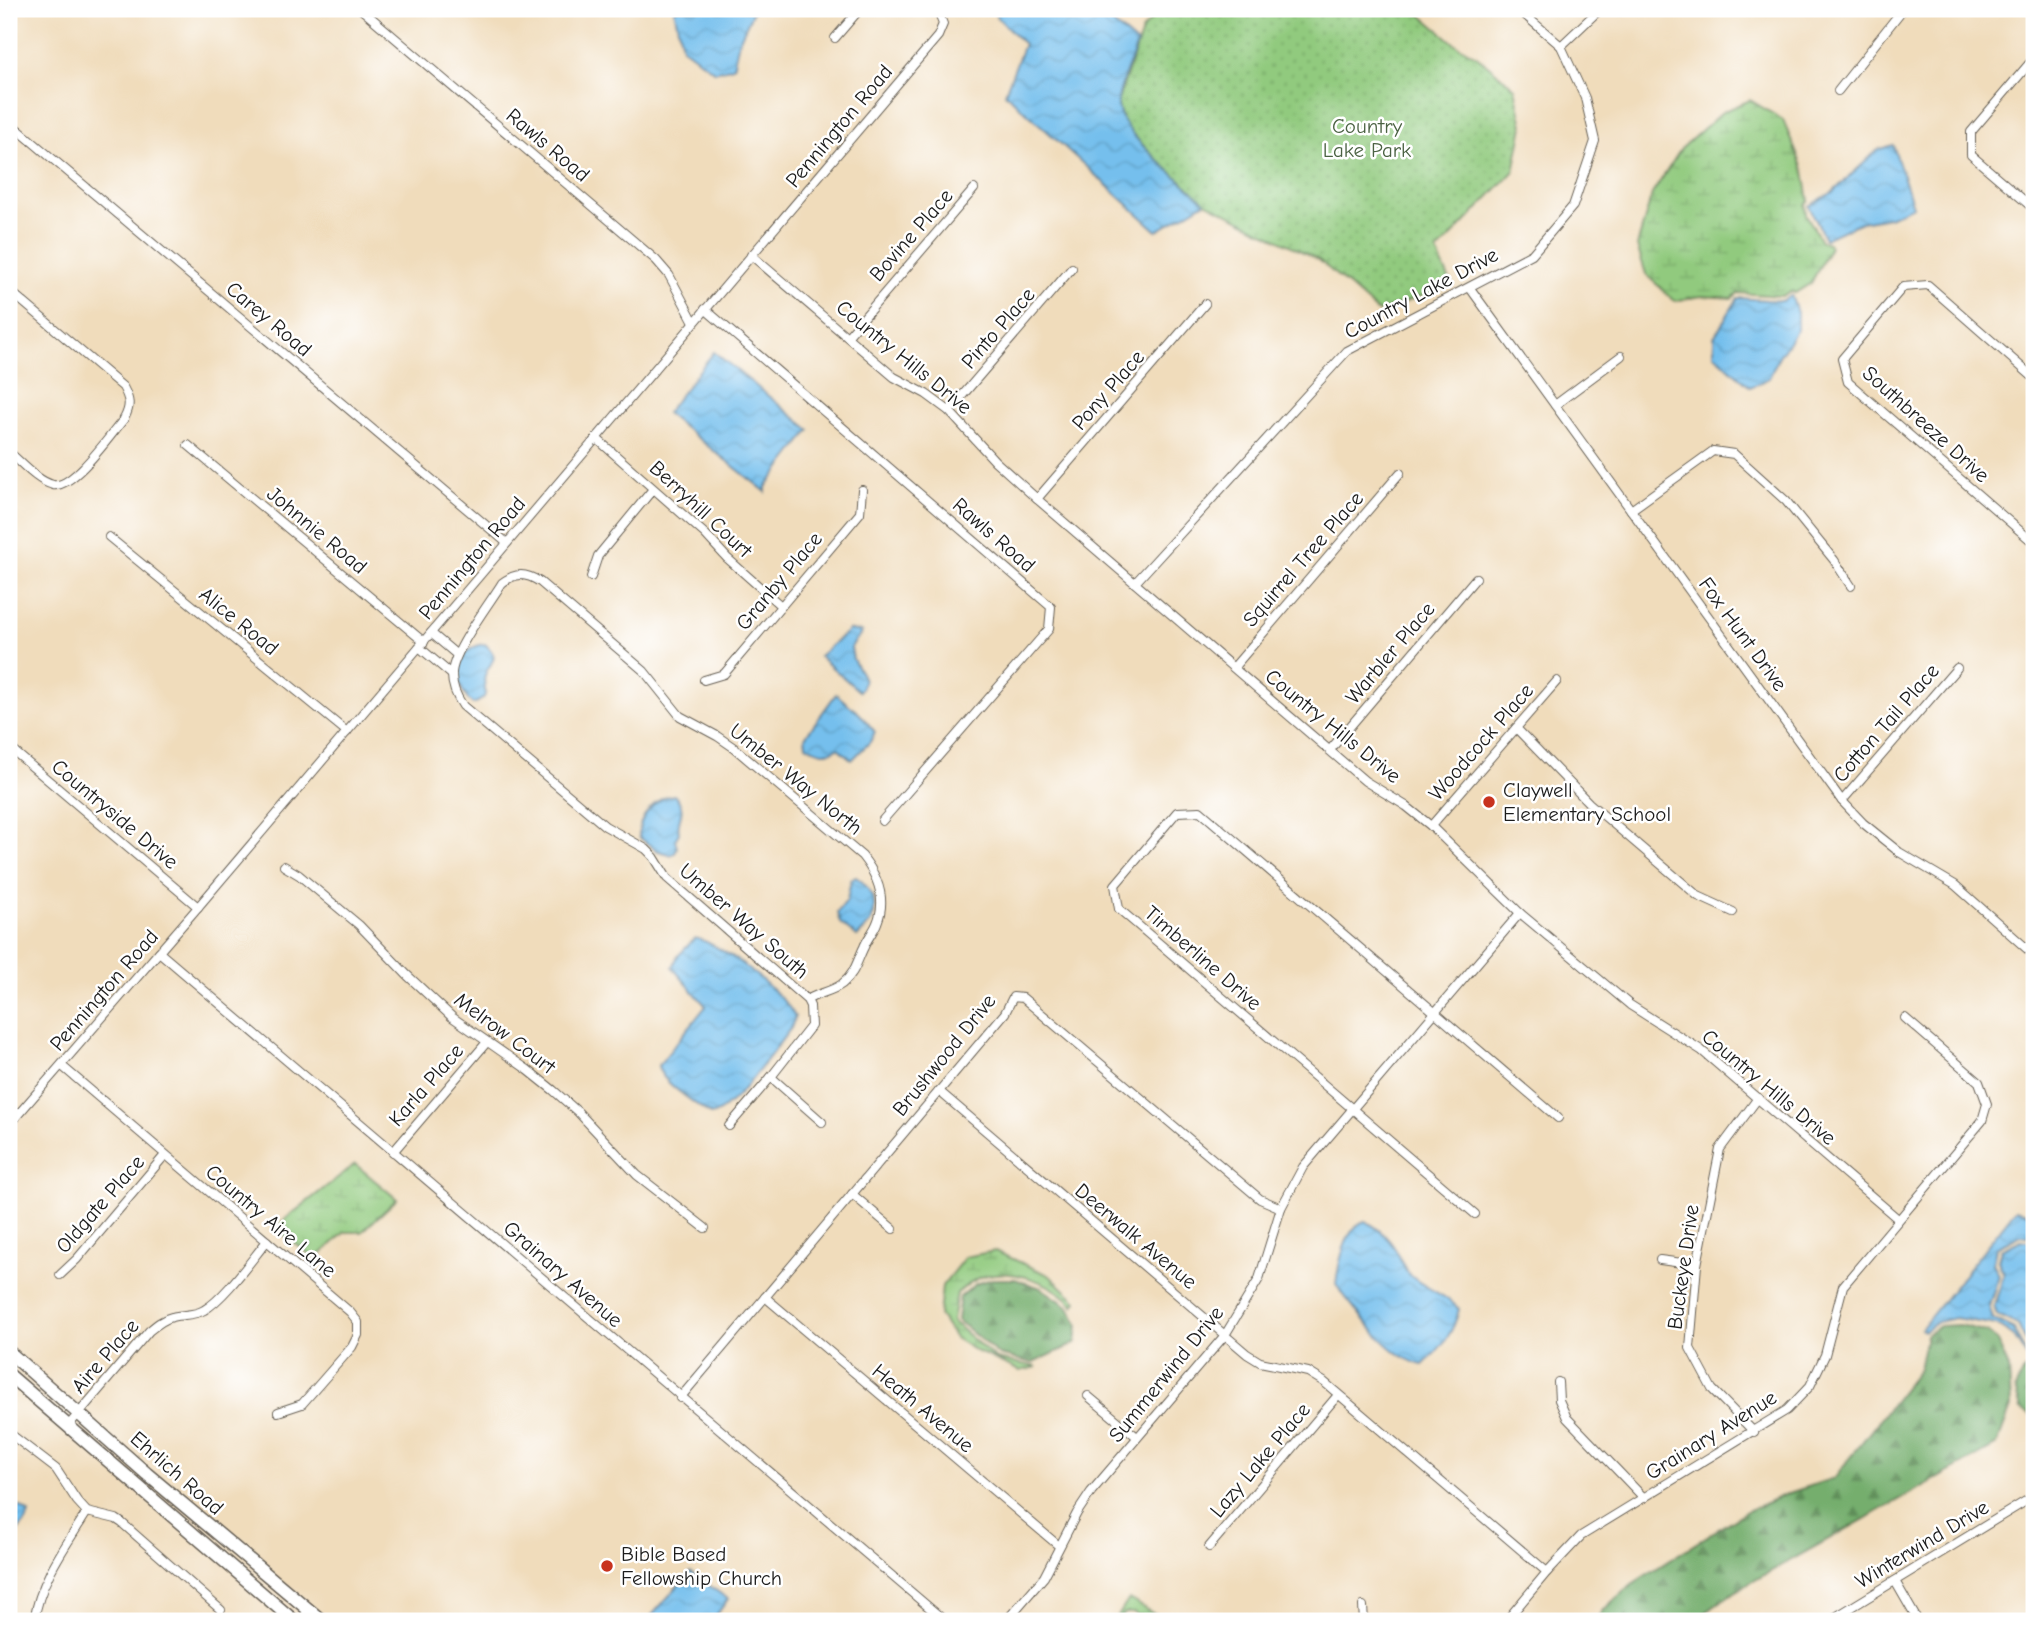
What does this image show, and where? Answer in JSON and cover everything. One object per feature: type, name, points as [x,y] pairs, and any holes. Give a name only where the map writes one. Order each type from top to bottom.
[{"type":"main road","name":"Ehrlich Road","points":[[9,1352],[322,1621]]},
{"type":"main road","name":"Ehrlich Road","points":[[9,1375],[294,1621]]},
{"type":"street","name":"Rawls Road","points":[[361,9],[656,260],[669,275],[694,322]]},
{"type":"street","points":[[835,38],[860,9]]},
{"type":"street","name":"Pennington Road","points":[[9,1125],[198,907],[939,36],[943,24],[939,14],[933,9]]},
{"type":"street","name":"Country Lake Drive","points":[[1135,583],[1347,351],[1532,254],[1573,206],[1595,141],[1585,98],[1561,46],[1518,9]]},
{"type":"street","points":[[1561,46],[1600,9]]},
{"type":"street","points":[[1838,91],[1903,9]]},
{"type":"street","points":[[2034,58],[1971,132],[1971,155],[2034,209]]},
{"type":"street","name":"Carey Road","points":[[9,122],[507,543]]},
{"type":"street","name":"Bovine Place","points":[[848,336],[974,189]]},
{"type":"street","name":"Country Hills Drive","points":[[751,255],[894,377],[926,394],[949,411],[995,461],[1037,499],[1365,781],[1406,806],[1431,826],[1520,913],[1630,1005],[1701,1050],[1898,1219]]},
{"type":"street","name":"Pinto Place","points":[[949,411],[1072,268]]},
{"type":"street","name":"Southbreeze Drive","points":[[2034,378],[1928,285],[1903,287],[1842,359],[1848,382],[2034,543]]},
{"type":"street","name":"Fox Hunt Drive","points":[[1470,288],[1842,801],[1863,823],[1899,852],[1955,885],[2034,955]]},
{"type":"street","points":[[9,290],[123,387],[130,399],[124,419],[66,484],[55,486],[43,480],[9,452]]},
{"type":"street","name":"Pony Place","points":[[1037,499],[1205,304]]},
{"type":"street","name":"Rawls Road","points":[[705,309],[1051,607],[1049,629],[882,821]]},
{"type":"street","points":[[1555,405],[1621,356]]},
{"type":"street","name":"Berryhill Court","points":[[596,438],[705,534],[727,558],[781,606]]},
{"type":"street","name":"Johnnie Road","points":[[188,445],[452,674]]},
{"type":"street","points":[[1631,510],[1713,451],[1734,454],[1786,500],[1834,560],[1851,586]]},
{"type":"street","name":"Squirrel Tree Place","points":[[1234,667],[1400,473]]},
{"type":"street","points":[[591,577],[598,556],[653,489]]},
{"type":"street","name":"Granby Place","points":[[704,680],[724,674],[860,513],[862,490]]},
{"type":"street","name":"Alice Road","points":[[109,537],[347,732]]},
{"type":"street","name":"Umber Way North","points":[[457,655],[502,583],[511,576],[520,574],[531,577],[643,671],[680,716],[733,747],[862,856],[878,881],[881,910],[877,923],[850,976],[840,986],[817,993],[807,1000]]},
{"type":"street","name":"Warbler Place","points":[[1330,750],[1476,578]]},
{"type":"street","points":[[431,633],[457,655],[452,674]]},
{"type":"street","name":"Cotton Tail Place","points":[[1842,801],[1957,668]]},
{"type":"street","name":"Umber Way South","points":[[452,674],[454,692],[463,706],[605,826],[646,849],[667,878],[807,1000],[811,1026],[729,1126]]},
{"type":"street","name":"Woodcock Place","points":[[1431,826],[1557,681]]},
{"type":"street","points":[[1516,728],[1589,803],[1688,888],[1698,896],[1733,912]]},
{"type":"street","name":"Countryside Drive","points":[[9,747],[198,907]]},
{"type":"street","name":"Timberline Drive","points":[[1475,1214],[1119,909],[1115,885],[1177,812],[1200,811],[1558,1118]]},
{"type":"street","name":"Melrow Court","points":[[284,866],[342,911],[424,992],[553,1090],[578,1112],[637,1175],[705,1228]]},
{"type":"street","name":"Summerwind Drive","points":[[1006,1621],[1044,1577],[1091,1492],[1225,1335],[1259,1279],[1281,1208],[1303,1167],[1520,913]]},
{"type":"street","name":"Grainary Avenue","points":[[159,952],[945,1621]]},
{"type":"street","name":"Brushwood Drive","points":[[680,1398],[1005,1013],[1013,998],[1023,998],[1260,1199],[1281,1208]]},
{"type":"street","name":"Grainary Avenue","points":[[1506,1621],[1581,1536],[1754,1432],[1787,1410],[1810,1386],[1825,1355],[1843,1286],[1982,1121],[1987,1104],[1979,1082],[1905,1018]]},
{"type":"street","name":"Karla Place","points":[[393,1152],[487,1042]]},
{"type":"street","name":"Country Aire Lane","points":[[62,1066],[350,1312],[358,1322],[358,1335],[352,1348],[302,1404],[278,1412]]},
{"type":"street","points":[[771,1077],[822,1122]]},
{"type":"street","name":"Deerwalk Avenue","points":[[939,1091],[1247,1354],[1260,1362],[1308,1371],[1547,1572]]},
{"type":"street","name":"Buckeye Drive","points":[[1754,1432],[1712,1390],[1690,1348],[1697,1265],[1720,1149],[1758,1098]]},
{"type":"street","name":"Oldgate Place","points":[[60,1275],[77,1259],[165,1155]]},
{"type":"street","points":[[852,1194],[893,1229]]},
{"type":"street","name":"Aire Place","points":[[68,1426],[149,1331],[173,1317],[205,1310],[218,1299],[267,1241]]},
{"type":"street","points":[[1660,1261],[1697,1265]]},
{"type":"street","name":"Heath Avenue","points":[[765,1297],[1059,1546]]},
{"type":"street","points":[[1558,1382],[1559,1400],[1567,1418],[1644,1498]]},
{"type":"street","name":"Lazy Lake Place","points":[[1209,1547],[1338,1395]]},
{"type":"street","points":[[1088,1396],[1137,1437]]},
{"type":"street","points":[[9,1433],[56,1469],[87,1512],[122,1523],[221,1610]]},
{"type":"street","name":"Winterwind Drive","points":[[1829,1621],[2034,1496]]},
{"type":"street","points":[[34,1621],[41,1591],[49,1574],[87,1512]]},
{"type":"street","points":[[1895,1581],[1918,1621]]},
{"type":"street","points":[[1363,1606],[1364,1621]]},
{"type":"street","points":[[300,1621],[309,1611]]},
{"type":"green space","name":"Country Lake Park","points":[[1160,9],[1414,9],[1454,43],[1478,57],[1515,88],[1523,126],[1514,171],[1437,252],[1452,285],[1378,312],[1319,260],[1205,202],[1152,155],[1124,125],[1117,103],[1143,29]]},
{"type":"green space","points":[[1750,100],[1783,120],[1804,171],[1809,201],[1805,205],[1806,214],[1821,241],[1828,243],[1830,247],[1811,283],[1795,293],[1791,291],[1782,296],[1738,293],[1732,298],[1702,296],[1674,301],[1646,274],[1637,246],[1652,194],[1681,149],[1722,112]]},
{"type":"green space","points":[[355,1164],[397,1199],[362,1232],[345,1232],[316,1259],[274,1228]]},
{"type":"green space","points":[[995,1251],[1049,1275],[1077,1301],[1074,1306],[1054,1289],[1028,1278],[987,1275],[957,1293],[952,1321],[996,1359],[1037,1367],[1020,1371],[976,1351],[955,1338],[939,1315],[942,1286],[965,1257]]},
{"type":"green space","points":[[992,1279],[1015,1279],[1041,1288],[1069,1307],[1078,1324],[1076,1343],[1033,1363],[999,1355],[957,1320],[960,1297],[976,1284]]},
{"type":"green space","points":[[1959,1325],[1987,1332],[1997,1341],[2009,1368],[2011,1407],[1997,1445],[1734,1592],[1694,1621],[1596,1621],[1602,1611],[1632,1584],[1745,1512],[1834,1478],[1919,1369],[1926,1335],[1939,1326]]},
{"type":"green space","points":[[2034,1365],[2034,1417],[2021,1409],[2015,1389],[2024,1370]]},
{"type":"green space","points":[[1129,1599],[1166,1621],[1146,1621],[1134,1613],[1125,1613],[1115,1621]]},
{"type":"water","points":[[674,9],[754,9],[739,41],[733,67],[715,72],[682,47]]},
{"type":"water","points":[[993,9],[1096,9],[1137,44],[1119,94],[1120,113],[1138,141],[1205,202],[1157,231],[1005,93],[1024,44],[997,17]]},
{"type":"water","points":[[1893,145],[1913,206],[1889,217],[1861,222],[1825,239],[1809,206],[1833,192],[1878,150]]},
{"type":"water","points":[[1791,295],[1797,313],[1797,330],[1779,356],[1769,378],[1750,387],[1714,354],[1714,337],[1738,298],[1782,301]]},
{"type":"water","points":[[714,352],[810,430],[766,487],[766,492],[666,413]]},
{"type":"water","points":[[849,630],[862,632],[851,647],[853,659],[863,679],[859,691],[819,656]]},
{"type":"water","points":[[485,644],[494,657],[485,675],[485,695],[473,704],[462,688],[459,669],[467,653],[474,647]]},
{"type":"water","points":[[836,694],[860,714],[875,732],[870,742],[852,760],[838,748],[822,752],[806,745],[805,737]]},
{"type":"water","points":[[674,795],[682,810],[679,833],[675,840],[677,848],[675,853],[670,855],[656,850],[639,837],[639,830],[644,816],[654,804]]},
{"type":"water","points":[[856,877],[869,890],[874,907],[871,922],[857,937],[840,923],[837,913],[847,900],[851,880]]},
{"type":"water","points":[[695,938],[720,949],[751,971],[779,996],[795,1017],[791,1028],[742,1090],[731,1102],[711,1115],[672,1086],[658,1066],[706,1006],[673,968],[677,957]]},
{"type":"water","points":[[2016,1209],[2034,1217],[2034,1237],[2021,1235],[1996,1248],[1993,1263],[1999,1275],[1989,1306],[1993,1319],[2014,1329],[2026,1355],[2034,1359],[2030,1362],[2013,1335],[1996,1325],[1955,1318],[1937,1322],[1924,1331],[1921,1329]]},
{"type":"water","points":[[1365,1221],[1389,1240],[1410,1275],[1459,1309],[1446,1340],[1423,1365],[1411,1361],[1387,1344],[1336,1285],[1348,1239],[1352,1231]]},
{"type":"water","points":[[2021,1240],[2034,1242],[2034,1353],[2030,1351],[2018,1325],[1997,1315],[1994,1306],[2004,1274],[1998,1261],[2001,1250]]},
{"type":"water","points":[[9,1505],[21,1507],[29,1513],[27,1520],[9,1541]]},
{"type":"water","points":[[690,1572],[728,1599],[712,1621],[647,1621]]},
{"type":"place","name":"Claywell Elementary School","points":[[1489,802]]},
{"type":"place","name":"Bible Based Fellowship Church","points":[[607,1566]]}]
